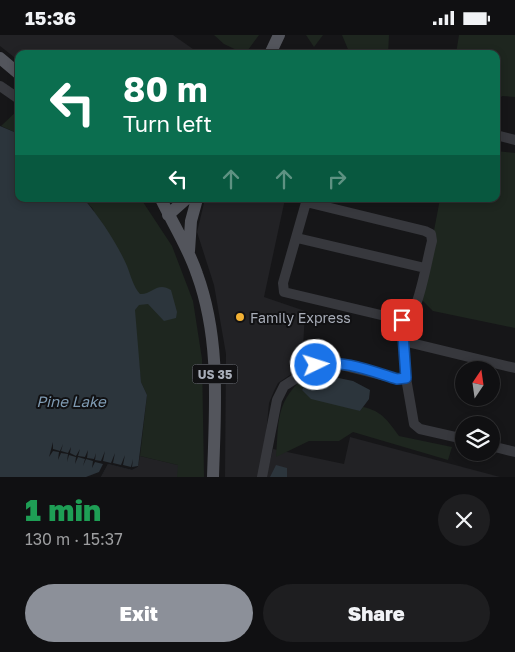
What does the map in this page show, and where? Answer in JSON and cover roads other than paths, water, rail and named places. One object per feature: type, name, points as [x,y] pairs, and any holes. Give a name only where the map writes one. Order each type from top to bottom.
[{"type":"main road","points":[[272,50],[279,35]]},
{"type":"main road","points":[[0,59],[15,71]]},
{"type":"main road","name":"US 35","points":[[155,202],[168,215]]},
{"type":"main road","name":"US 35","points":[[162,202],[189,253],[207,306],[213,342],[215,403],[213,477]]},
{"type":"main road","points":[[168,215],[183,202]]},
{"type":"main road","points":[[189,253],[191,221],[196,202]]},
{"type":"street","points":[[0,86],[15,96]]},
{"type":"street","points":[[500,136],[515,139]]},
{"type":"street","points":[[306,202],[283,283],[284,292],[402,320],[412,315],[432,241],[431,234],[314,202]]},
{"type":"street","points":[[297,238],[425,268]]},
{"type":"street","points":[[402,320],[406,378],[414,424],[420,429],[455,437]]},
{"type":"street","points":[[403,341],[515,368]]},
{"type":"street","points":[[262,477],[277,400],[284,386],[316,365],[329,362],[397,379],[406,378]]},
{"type":"street","points":[[500,448],[515,452]]},
{"type":"water","name":"Pine Lake","points":[[0,126],[15,132],[15,202],[86,202],[102,222],[123,257],[140,294],[162,287],[171,290],[177,312],[176,318],[164,321],[148,304],[139,305],[135,310],[141,382],[147,395],[138,467],[132,470],[108,464],[101,477],[0,477]]},
{"type":"water","points":[[329,376],[353,381],[370,390],[369,399],[360,411],[311,399],[302,390],[306,383]]},
{"type":"water","points":[[276,465],[287,468],[287,477],[270,477]]},
{"type":"place","name":"Family Express","points":[[240,317]]}]
